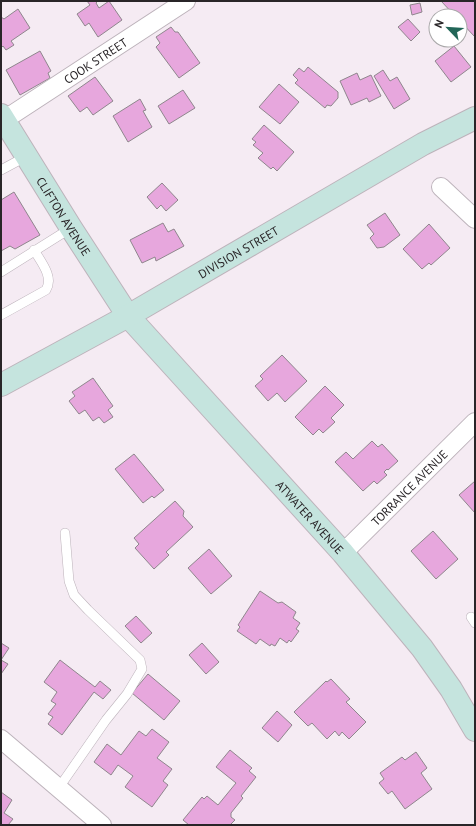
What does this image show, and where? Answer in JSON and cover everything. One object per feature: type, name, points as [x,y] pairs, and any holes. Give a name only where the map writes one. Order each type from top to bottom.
[{"type":"main road","name":"CLIFTON AVENUE","points":[[3,118],[71,228],[128,316]]},
{"type":"main road","name":"DIVISION STREET","points":[[1,385],[128,316],[423,144],[475,118]]},
{"type":"main road","name":"ATWATER AVENUE","points":[[128,316],[343,553],[422,648],[451,689],[475,730]]},
{"type":"street","name":"COOK STREET","points":[[3,118],[186,1]]},
{"type":"street","points":[[441,187],[475,219]]},
{"type":"street","name":"TORRANCE AVENUE","points":[[343,553],[475,422]]},
{"type":"street","points":[[1,739],[102,825]]},
{"type":"lane","points":[[1,170],[26,156]]},
{"type":"lane","points":[[1,272],[71,228]]},
{"type":"lane","points":[[1,314],[46,290],[49,286],[49,276],[34,250]]},
{"type":"lane","points":[[58,789],[106,720],[127,694],[142,669],[140,660],[74,595],[69,581],[65,533]]},
{"type":"building","points":[[87,1],[98,1],[96,3],[99,8],[109,1],[122,20],[98,37],[89,23],[85,26],[77,14],[90,5]]},
{"type":"building","points":[[441,1],[475,1],[475,37],[468,30],[468,8],[448,8]]},
{"type":"building","points":[[420,3],[422,12],[412,15],[410,5]]},
{"type":"building","points":[[18,9],[30,28],[11,41],[14,45],[6,50],[3,46],[1,48],[1,17],[4,19]]},
{"type":"building","points":[[408,19],[420,32],[411,41],[398,27]]},
{"type":"building","points":[[171,27],[175,32],[178,32],[200,63],[179,78],[156,47],[160,43],[156,37]]},
{"type":"building","points":[[451,48],[456,48],[471,67],[451,82],[435,61]]},
{"type":"building","points":[[40,51],[51,71],[48,73],[50,78],[20,95],[6,70]]},
{"type":"building","points":[[308,67],[338,92],[338,98],[331,106],[327,105],[325,108],[295,83],[298,80],[293,75],[299,68],[304,72]]},
{"type":"building","points":[[383,70],[390,81],[397,77],[410,99],[394,109],[374,76]]},
{"type":"building","points":[[357,73],[360,80],[371,75],[381,96],[369,102],[367,98],[351,105],[340,81]]},
{"type":"building","points":[[95,77],[113,101],[93,115],[87,107],[80,112],[68,96]]},
{"type":"building","points":[[279,84],[299,102],[280,124],[259,107]]},
{"type":"building","points":[[183,90],[195,108],[169,124],[158,106]]},
{"type":"building","points":[[140,99],[146,110],[143,111],[152,127],[128,142],[113,116]]},
{"type":"building","points":[[264,125],[294,152],[277,171],[273,167],[271,169],[258,158],[263,153],[253,145],[256,142],[252,139]]},
{"type":"building","points":[[162,183],[178,200],[166,211],[161,205],[157,209],[147,197]]},
{"type":"building","points":[[14,192],[40,235],[15,249],[10,246],[1,251],[1,200]]},
{"type":"building","points":[[385,213],[400,235],[384,247],[377,248],[370,238],[374,234],[367,225]]},
{"type":"building","points":[[163,223],[168,232],[174,229],[184,246],[156,261],[155,257],[142,263],[130,240]]},
{"type":"building","points":[[429,224],[450,248],[431,265],[429,263],[422,269],[403,249]]},
{"type":"building","points":[[282,355],[307,381],[285,402],[277,393],[268,401],[255,386],[263,379],[260,376]]},
{"type":"building","points":[[93,378],[113,406],[108,410],[113,417],[104,423],[99,417],[93,421],[85,410],[79,414],[69,401],[75,396],[72,392]]},
{"type":"building","points":[[325,386],[344,405],[331,418],[335,422],[323,433],[319,429],[313,435],[295,417]]},
{"type":"building","points":[[372,441],[378,447],[382,444],[398,461],[384,472],[387,475],[377,484],[374,481],[363,491],[335,462],[346,452],[353,459]]},
{"type":"building","points":[[134,454],[164,490],[154,498],[152,496],[143,503],[115,469]]},
{"type":"building","points":[[475,481],[475,513],[459,495]]},
{"type":"building","points":[[175,501],[184,511],[183,516],[193,527],[166,552],[169,555],[154,569],[135,548],[139,544],[134,538]]},
{"type":"building","points":[[433,531],[458,559],[436,579],[411,551]]},
{"type":"building","points":[[209,549],[232,576],[211,594],[188,568]]},
{"type":"building","points":[[260,591],[278,603],[282,602],[296,612],[293,618],[300,623],[296,629],[299,631],[291,642],[289,640],[287,643],[280,638],[275,646],[271,644],[270,646],[260,639],[256,644],[237,631],[240,627],[238,625]]},
{"type":"building","points":[[136,616],[152,633],[141,643],[125,626]]},
{"type":"building","points":[[1,643],[9,648],[1,660]]},
{"type":"building","points":[[202,643],[219,662],[206,674],[189,655]]},
{"type":"building","points":[[1,660],[8,664],[1,674]]},
{"type":"building","points":[[60,660],[95,687],[100,681],[111,690],[103,699],[94,692],[62,735],[48,724],[53,717],[48,714],[56,704],[51,701],[57,692],[44,682]]},
{"type":"building","points":[[148,674],[180,701],[164,720],[132,693]]},
{"type":"building","points":[[331,679],[350,699],[346,702],[366,722],[349,739],[342,732],[339,736],[335,731],[327,739],[312,723],[308,726],[294,712],[326,681],[327,682]]},
{"type":"building","points":[[277,711],[292,725],[278,742],[262,728]]},
{"type":"building","points":[[152,729],[169,742],[157,758],[172,769],[163,781],[168,785],[152,807],[125,787],[133,776],[118,765],[111,775],[94,762],[107,744],[121,755],[139,731],[146,736]]},
{"type":"building","points":[[230,750],[252,768],[249,771],[256,777],[241,796],[243,798],[231,813],[231,817],[235,820],[230,825],[189,825],[183,820],[202,797],[204,799],[207,796],[218,805],[236,783],[216,767]]},
{"type":"building","points":[[416,752],[427,768],[421,773],[432,789],[405,809],[392,791],[388,794],[379,783],[384,779],[380,773],[402,757],[405,760]]},
{"type":"building","points":[[1,792],[12,800],[4,813],[13,819],[8,825],[1,825]]}]
